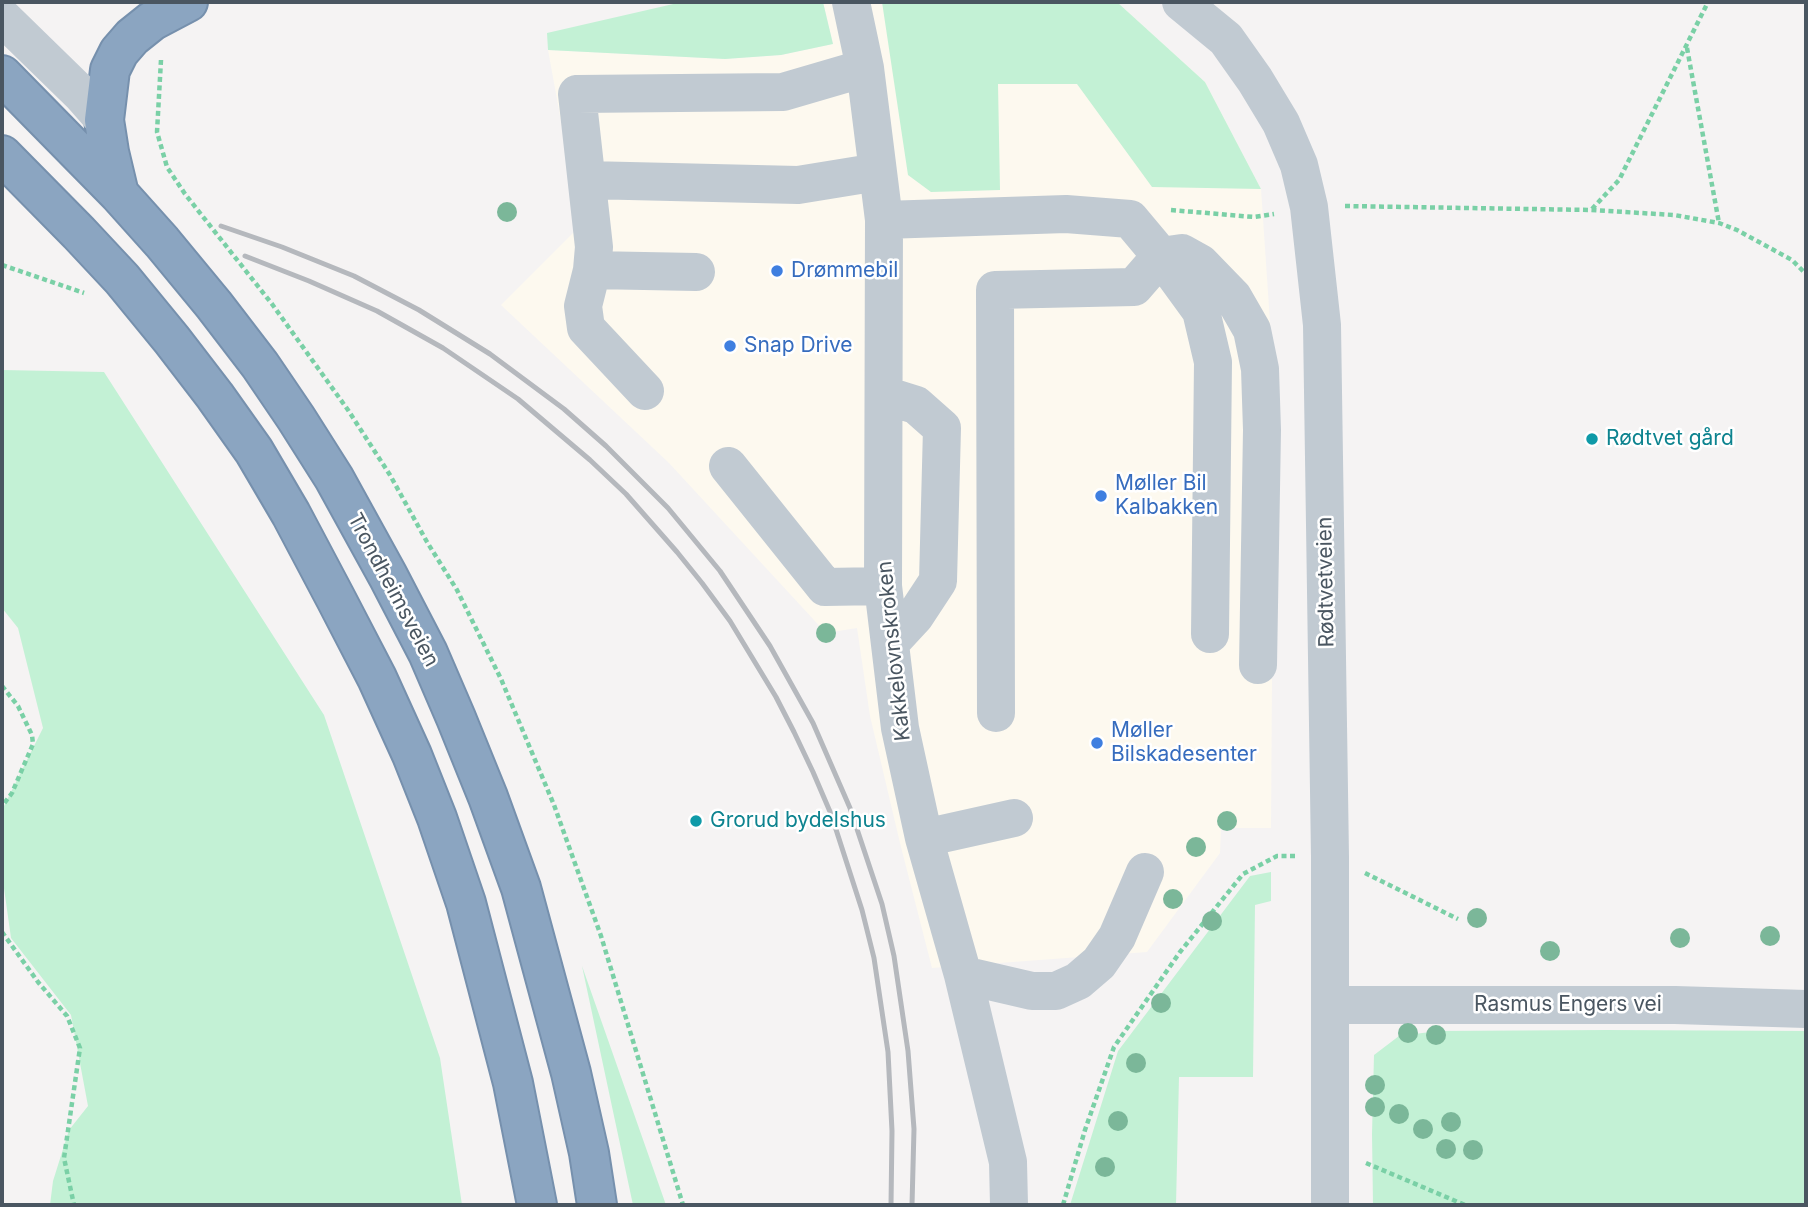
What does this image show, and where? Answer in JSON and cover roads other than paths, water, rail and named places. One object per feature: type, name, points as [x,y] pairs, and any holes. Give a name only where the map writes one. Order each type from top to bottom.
[{"type":"highway","points":[[119,194],[104,120],[110,69],[119,52],[132,37],[152,21],[188,2]]},
{"type":"highway","name":"Trondheimsveien","points":[[2,75],[119,194],[214,306],[274,386],[334,478],[388,576],[428,653],[488,797],[521,888],[571,1073],[589,1153],[597,1205]]},
{"type":"highway","points":[[2,155],[122,279],[215,396],[254,451],[348,621],[412,755],[466,903],[513,1083],[537,1205]]},
{"type":"street","name":"Kakkelovnskroken","points":[[851,2],[865,68],[884,220],[883,586],[900,728],[924,838],[963,975],[1008,1162],[1009,1205]]},
{"type":"street","name":"Rødtvetveien","points":[[1181,2],[1226,39],[1255,80],[1286,134],[1299,166],[1308,208],[1322,325],[1330,856],[1330,1205]]},
{"type":"street","points":[[2,17],[104,120]]},
{"type":"street","points":[[645,391],[586,328],[583,306],[592,270],[594,247],[577,94],[783,92],[865,68]]},
{"type":"street","points":[[587,180],[798,185],[878,172]]},
{"type":"street","points":[[884,220],[1066,202],[1129,219],[1161,256],[1202,311],[1213,362],[1210,634]]},
{"type":"street","points":[[996,713],[995,290],[1134,287],[1161,256],[1182,253],[1200,263],[1233,297],[1252,330],[1260,369],[1262,430],[1258,665]]},
{"type":"street","points":[[592,270],[696,272]]},
{"type":"street","points":[[884,395],[916,405],[942,428],[939,581],[915,616],[890,643]]},
{"type":"street","points":[[728,467],[825,587],[883,586]]},
{"type":"street","points":[[924,838],[1014,818]]},
{"type":"street","points":[[963,975],[1031,991],[1056,991],[1078,981],[1100,963],[1117,937],[1145,872]]},
{"type":"street","name":"Rasmus Engers vei","points":[[1330,1005],[1675,1005],[1806,1009]]},
{"type":"railway","points":[[221,226],[354,276],[419,310],[490,354],[564,409],[606,446],[668,508],[720,571],[770,646],[813,723],[850,808],[882,904],[894,956],[908,1051],[914,1129],[912,1205]]},
{"type":"railway","points":[[245,256],[377,311],[443,348],[518,399],[626,494],[677,552],[730,621],[776,697],[813,772],[831,814],[862,910],[874,958],[888,1052],[892,1131],[891,1205]]},
{"type":"place","name":"Drømmebil","points":[[777,271]]},
{"type":"place","name":"Snap Drive","points":[[730,346]]},
{"type":"place","name":"Rødtvet gård","points":[[1592,439]]},
{"type":"place","name":"Møller Bil Kalbakken","points":[[1101,496]]},
{"type":"place","name":"Møller Bilskadesenter","points":[[1097,743]]},
{"type":"place","name":"Grorud bydelshus","points":[[696,821]]}]
